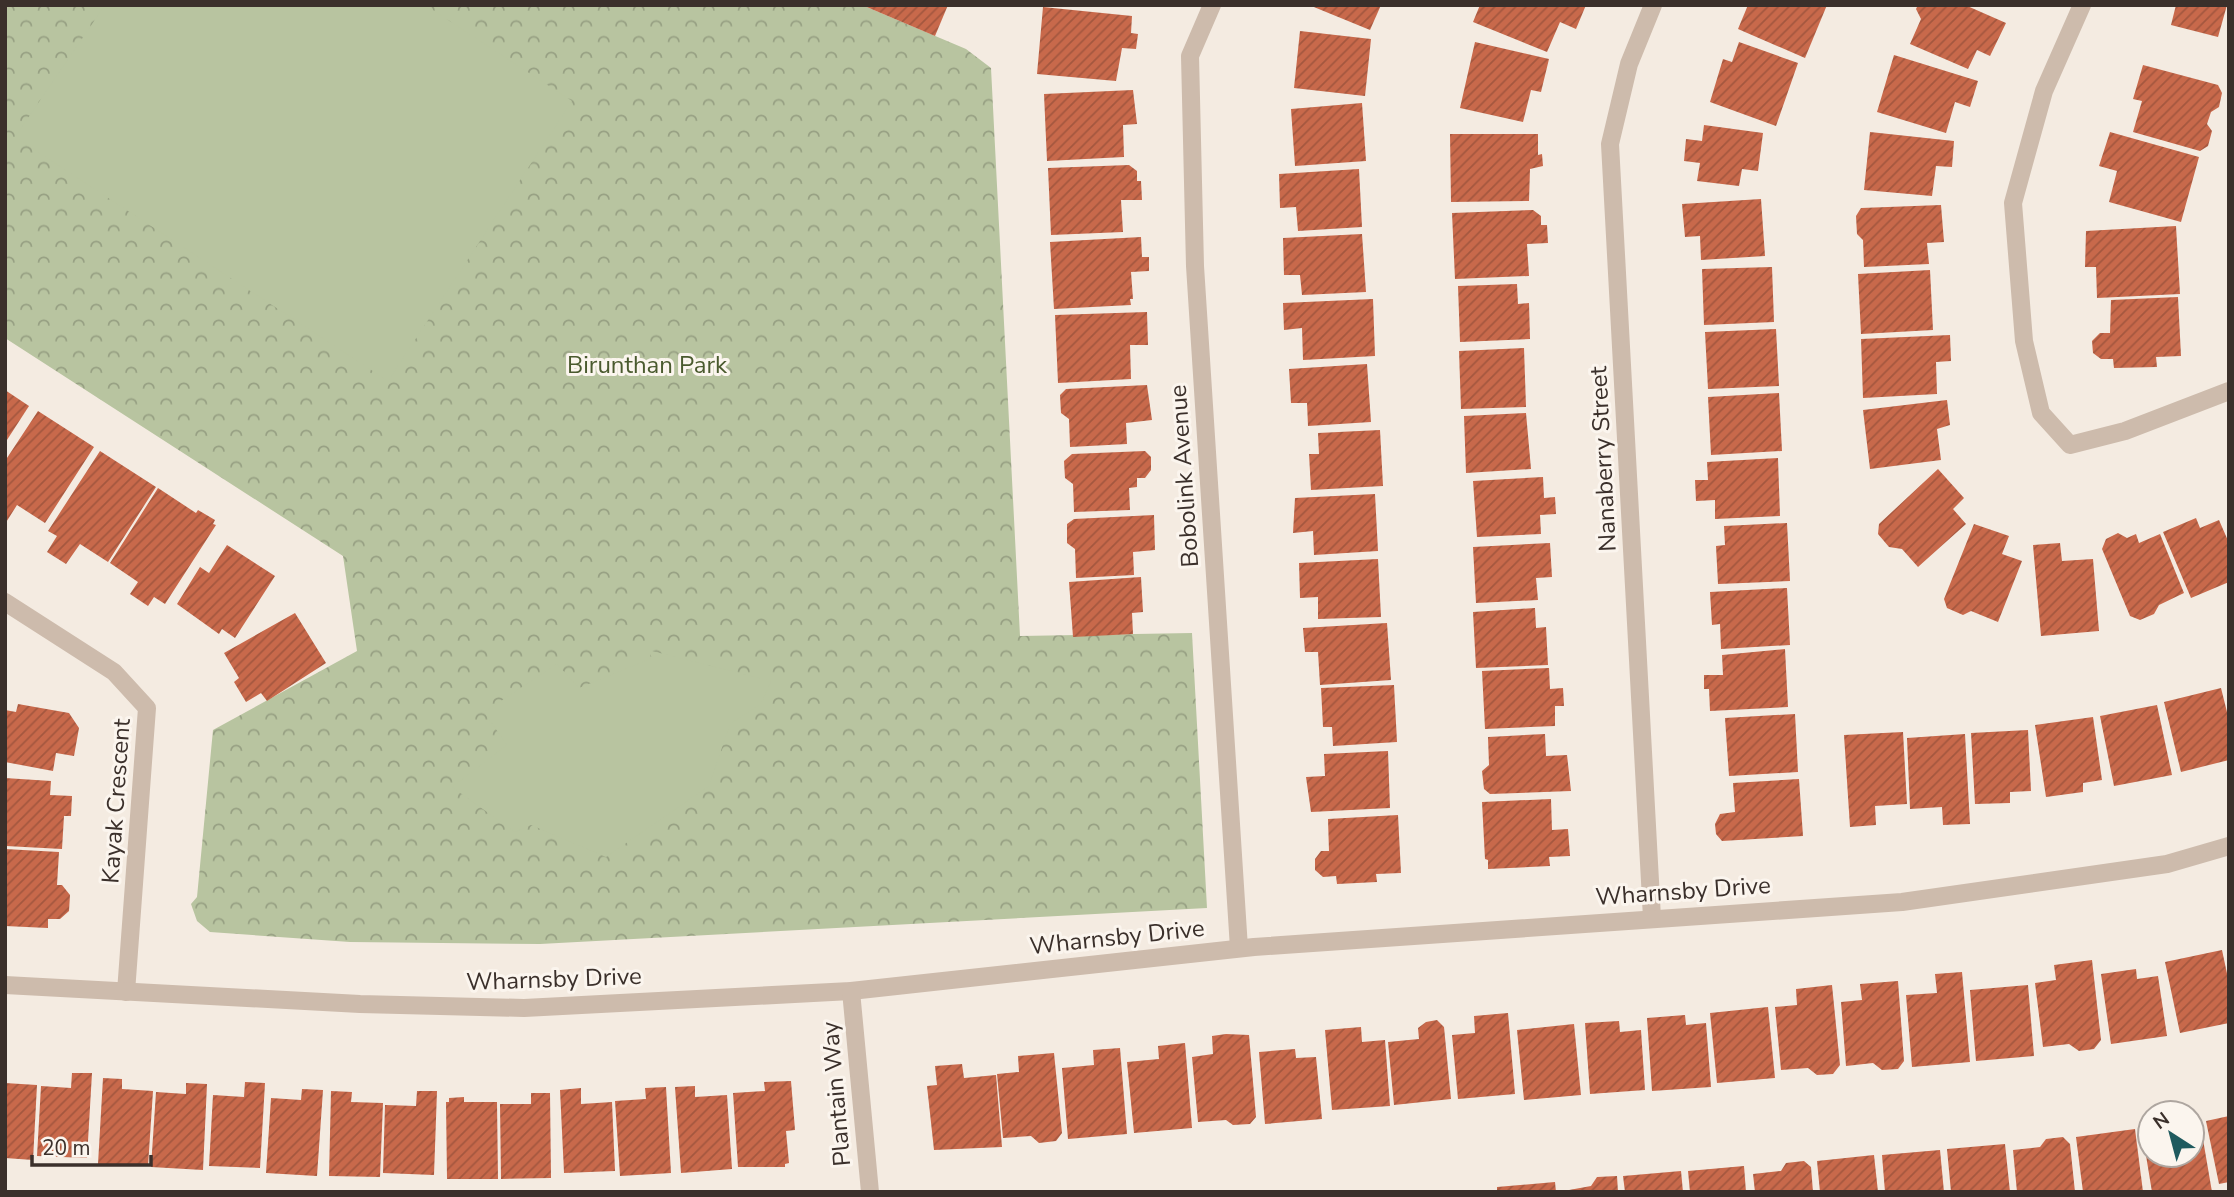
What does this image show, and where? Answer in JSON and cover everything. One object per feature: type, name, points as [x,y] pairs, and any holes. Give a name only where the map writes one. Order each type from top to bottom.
[{"type":"street","name":"Bobolink Avenue","points":[[1212,5],[1190,56],[1195,266],[1239,948]]},
{"type":"street","name":"Nanaberry Street","points":[[1652,918],[1610,144],[1629,64],[1653,5]]},
{"type":"street","points":[[2082,5],[2044,91],[2013,203],[2024,341],[2042,413],[2070,444],[2126,431],[2229,391]]},
{"type":"street","name":"Kayak Crescent","points":[[5,602],[114,672],[147,708],[126,992]]},
{"type":"street","name":"Wharnsby Drive","points":[[5,985],[360,1004],[524,1008],[851,991],[1239,948],[1902,902],[2167,864],[2229,846]]},
{"type":"street","name":"Plantain Way","points":[[851,991],[870,1192]]},
{"type":"green space","name":"Birunthan Park","points":[[5,5],[862,5],[966,49],[991,68],[1020,636],[1192,633],[1207,908],[540,944],[350,942],[210,932],[197,921],[191,904],[197,897],[213,730],[357,651],[343,556],[5,338]]},
{"type":"green space","points":[[105,5],[425,5],[572,101],[388,381],[15,137]]},
{"type":"green space","points":[[648,650],[771,681],[761,704],[730,724],[709,786],[606,857],[531,825],[515,832],[452,787],[507,745],[484,712],[557,664],[579,688],[652,658]]},
{"type":"building","points":[[862,5],[948,5],[935,36]]},
{"type":"building","points":[[1309,5],[1381,5],[1370,30]]},
{"type":"building","points":[[1480,5],[1586,5],[1576,29],[1560,22],[1547,52],[1473,22]]},
{"type":"building","points":[[1748,5],[1827,5],[1805,58],[1738,29]]},
{"type":"building","points":[[1918,5],[1965,5],[2006,23],[1990,56],[1977,50],[1968,69],[1910,44],[1921,19],[1916,9]]},
{"type":"building","points":[[2176,5],[2227,5],[2218,37],[2171,25]]},
{"type":"building","points":[[1043,7],[1132,16],[1131,33],[1138,34],[1136,49],[1122,48],[1116,81],[1037,74]]},
{"type":"building","points":[[1300,31],[1371,39],[1365,96],[1294,88]]},
{"type":"building","points":[[1475,42],[1549,59],[1541,92],[1531,90],[1523,122],[1460,108]]},
{"type":"building","points":[[1739,42],[1798,63],[1776,126],[1710,102],[1723,59],[1732,62]]},
{"type":"building","points":[[1894,55],[1978,81],[1970,107],[1955,102],[1946,133],[1877,112]]},
{"type":"building","points":[[2143,65],[2218,85],[2222,93],[2219,107],[2211,112],[2207,124],[2212,131],[2208,146],[2200,151],[2133,132],[2142,101],[2133,99]]},
{"type":"building","points":[[1133,90],[1137,124],[1123,125],[1124,157],[1047,161],[1044,94]]},
{"type":"building","points":[[1362,103],[1366,161],[1295,166],[1291,109]]},
{"type":"building","points":[[1704,125],[1763,133],[1758,171],[1742,169],[1739,186],[1697,181],[1700,163],[1684,161],[1686,139],[1702,141]]},
{"type":"building","points":[[1870,132],[1954,141],[1952,167],[1936,166],[1932,196],[1864,190]]},
{"type":"building","points":[[2110,132],[2199,157],[2181,222],[2109,202],[2117,171],[2099,166]]},
{"type":"building","points":[[1450,134],[1538,134],[1538,155],[1542,154],[1543,166],[1530,169],[1529,201],[1451,202]]},
{"type":"building","points":[[1129,165],[1137,171],[1137,181],[1141,181],[1142,200],[1121,200],[1123,232],[1051,235],[1048,168]]},
{"type":"building","points":[[1359,169],[1362,227],[1298,231],[1296,207],[1280,208],[1279,174]]},
{"type":"building","points":[[1761,199],[1765,256],[1701,260],[1700,236],[1685,237],[1682,204]]},
{"type":"building","points":[[1941,205],[1944,242],[1927,243],[1929,264],[1864,267],[1863,240],[1857,234],[1856,216],[1861,208]]},
{"type":"building","points":[[1533,210],[1541,216],[1541,225],[1547,225],[1548,243],[1527,244],[1529,276],[1455,279],[1452,213]]},
{"type":"building","points":[[2176,226],[2180,294],[2097,298],[2096,267],[2085,267],[2086,231]]},
{"type":"building","points":[[1362,234],[1366,292],[1302,295],[1300,275],[1284,275],[1283,238]]},
{"type":"building","points":[[1141,237],[1142,257],[1149,257],[1149,271],[1131,272],[1131,305],[1054,309],[1050,242]]},
{"type":"building","points":[[1772,267],[1774,322],[1704,325],[1702,269]]},
{"type":"building","points":[[1930,270],[1933,330],[1861,334],[1858,274]]},
{"type":"building","points":[[1517,284],[1518,304],[1529,303],[1530,339],[1460,342],[1458,286]]},
{"type":"building","points":[[2178,297],[2181,356],[2156,357],[2157,367],[2114,368],[2113,359],[2101,359],[2093,353],[2092,341],[2100,333],[2110,333],[2111,300]]},
{"type":"building","points":[[1373,299],[1375,356],[1303,360],[1302,328],[1284,330],[1283,303]]},
{"type":"building","points":[[1147,312],[1148,345],[1130,345],[1131,379],[1058,383],[1055,315]]},
{"type":"building","points":[[1776,329],[1779,386],[1708,389],[1705,332]]},
{"type":"building","points":[[1950,335],[1951,361],[1936,362],[1937,394],[1863,398],[1861,339]]},
{"type":"building","points":[[1524,348],[1526,407],[1461,409],[1459,351]]},
{"type":"building","points":[[1367,364],[1371,422],[1308,426],[1307,403],[1291,403],[1289,369]]},
{"type":"building","points":[[1147,385],[1152,420],[1126,423],[1127,444],[1070,447],[1069,419],[1061,413],[1060,395],[1066,389]]},
{"type":"building","points":[[5,390],[29,406],[5,443]]},
{"type":"building","points":[[1779,393],[1782,451],[1711,455],[1708,397]]},
{"type":"building","points":[[1947,400],[1950,425],[1937,429],[1941,460],[1870,469],[1863,410]]},
{"type":"building","points":[[38,411],[94,447],[45,523],[17,505],[5,524],[5,461]]},
{"type":"building","points":[[1526,413],[1531,469],[1466,473],[1464,416]]},
{"type":"building","points":[[1380,430],[1383,486],[1311,490],[1309,454],[1319,454],[1318,433]]},
{"type":"building","points":[[100,451],[156,487],[108,562],[80,544],[66,564],[47,552],[57,536],[48,531]]},
{"type":"building","points":[[1145,451],[1151,457],[1151,470],[1145,478],[1137,478],[1137,487],[1129,488],[1130,510],[1074,512],[1073,484],[1065,478],[1064,461],[1072,454]]},
{"type":"building","points":[[1778,458],[1780,516],[1715,519],[1715,500],[1696,501],[1695,480],[1708,480],[1707,462]]},
{"type":"building","points":[[1938,469],[1964,498],[1953,509],[1966,524],[1918,567],[1902,549],[1889,547],[1878,534],[1879,524]]},
{"type":"building","points":[[1543,477],[1544,498],[1555,497],[1556,514],[1540,515],[1541,534],[1477,537],[1473,481]]},
{"type":"building","points":[[158,488],[196,513],[198,510],[215,520],[213,524],[216,525],[165,604],[154,597],[148,606],[130,594],[138,582],[110,563]]},
{"type":"building","points":[[1375,494],[1378,551],[1314,555],[1313,531],[1293,533],[1295,498]]},
{"type":"building","points":[[1154,515],[1155,550],[1133,552],[1134,575],[1076,578],[1075,549],[1067,543],[1067,524],[1074,519]]},
{"type":"building","points":[[2196,518],[2200,528],[2219,520],[2229,543],[2229,582],[2191,598],[2163,532]]},
{"type":"building","points":[[1787,523],[1790,581],[1718,584],[1716,546],[1725,545],[1724,526]]},
{"type":"building","points":[[1974,524],[2009,536],[2002,554],[2022,561],[1998,622],[1971,611],[1963,615],[1947,608],[1944,599]]},
{"type":"building","points":[[2118,533],[2127,538],[2136,534],[2139,543],[2160,534],[2184,593],[2159,605],[2154,614],[2140,620],[2130,616],[2102,549],[2106,539]]},
{"type":"building","points":[[1550,543],[1552,577],[1536,578],[1538,600],[1476,603],[1473,547]]},
{"type":"building","points":[[2060,543],[2062,561],[2093,559],[2099,631],[2041,636],[2033,545]]},
{"type":"building","points":[[227,545],[275,576],[235,638],[222,629],[219,634],[177,604],[200,567],[209,573]]},
{"type":"building","points":[[1378,559],[1381,617],[1318,619],[1318,597],[1300,598],[1299,563]]},
{"type":"building","points":[[1141,577],[1143,612],[1132,613],[1133,634],[1073,637],[1069,582]]},
{"type":"building","points":[[1787,588],[1790,645],[1721,649],[1720,624],[1712,625],[1710,592]]},
{"type":"building","points":[[1535,608],[1536,628],[1546,627],[1548,665],[1476,668],[1473,612]]},
{"type":"building","points":[[295,613],[326,663],[267,701],[261,693],[246,702],[234,682],[239,678],[224,653]]},
{"type":"building","points":[[1387,623],[1391,680],[1320,685],[1318,652],[1305,652],[1303,628]]},
{"type":"building","points":[[1785,649],[1788,707],[1710,711],[1709,689],[1704,689],[1704,675],[1723,675],[1722,655]]},
{"type":"building","points":[[1549,668],[1550,689],[1563,688],[1564,706],[1555,706],[1555,726],[1485,729],[1482,671]]},
{"type":"building","points":[[1394,685],[1397,742],[1333,746],[1332,727],[1323,727],[1321,688]]},
{"type":"building","points":[[2221,688],[2229,720],[2229,760],[2181,772],[2164,702]]},
{"type":"building","points":[[18,704],[69,713],[79,728],[74,756],[56,753],[53,771],[5,762],[5,710],[16,712]]},
{"type":"building","points":[[2157,705],[2172,775],[2114,786],[2100,716]]},
{"type":"building","points":[[1795,714],[1798,772],[1729,776],[1725,718]]},
{"type":"building","points":[[2093,717],[2102,780],[2083,783],[2083,792],[2046,797],[2035,725]]},
{"type":"building","points":[[2028,730],[2031,791],[2010,792],[2010,803],[1975,804],[1971,733]]},
{"type":"building","points":[[1903,732],[1907,804],[1875,806],[1876,825],[1850,827],[1844,735]]},
{"type":"building","points":[[1545,734],[1546,756],[1567,755],[1571,791],[1490,794],[1484,789],[1482,771],[1489,765],[1488,737]]},
{"type":"building","points":[[1965,734],[1970,824],[1943,825],[1942,807],[1910,809],[1907,738]]},
{"type":"building","points":[[1388,751],[1390,808],[1311,812],[1306,777],[1325,776],[1324,754]]},
{"type":"building","points":[[5,778],[51,781],[50,795],[72,796],[71,816],[64,816],[62,849],[6,846]]},
{"type":"building","points":[[1799,779],[1803,836],[1722,841],[1716,834],[1715,824],[1720,814],[1735,812],[1733,783]]},
{"type":"building","points":[[1551,799],[1552,830],[1568,829],[1570,856],[1549,857],[1550,866],[1488,869],[1482,802]]},
{"type":"building","points":[[1398,815],[1401,873],[1376,874],[1377,882],[1337,884],[1336,876],[1323,877],[1315,870],[1315,859],[1321,851],[1329,851],[1328,819]]},
{"type":"building","points":[[5,849],[59,852],[57,885],[62,885],[70,895],[69,911],[60,919],[48,919],[48,928],[5,926]]},
{"type":"building","points":[[2222,950],[2229,983],[2229,1023],[2180,1033],[2165,962]]},
{"type":"building","points":[[2092,960],[2101,1040],[2094,1049],[2079,1051],[2069,1044],[2043,1047],[2035,983],[2056,980],[2054,965]]},
{"type":"building","points":[[2136,969],[2137,979],[2158,976],[2167,1036],[2111,1044],[2101,974]]},
{"type":"building","points":[[1962,972],[1970,1062],[1912,1067],[1906,995],[1937,993],[1935,974]]},
{"type":"building","points":[[1898,981],[1904,1061],[1898,1069],[1882,1070],[1873,1063],[1846,1066],[1841,1002],[1862,1000],[1860,984]]},
{"type":"building","points":[[1832,985],[1840,1065],[1833,1074],[1817,1075],[1808,1068],[1781,1070],[1775,1007],[1797,1005],[1796,989]]},
{"type":"building","points":[[2028,985],[2034,1056],[1976,1061],[1970,990]]},
{"type":"building","points":[[1768,1007],[1775,1078],[1717,1083],[1710,1013]]},
{"type":"building","points":[[1508,1013],[1515,1094],[1458,1099],[1452,1035],[1475,1033],[1474,1016]]},
{"type":"building","points":[[1685,1015],[1686,1025],[1706,1023],[1711,1087],[1652,1091],[1647,1018]]},
{"type":"building","points":[[1437,1020],[1444,1027],[1451,1099],[1394,1105],[1388,1042],[1419,1039],[1418,1028],[1426,1022]]},
{"type":"building","points":[[1619,1021],[1620,1032],[1641,1030],[1645,1090],[1590,1094],[1585,1023]]},
{"type":"building","points":[[1574,1024],[1581,1095],[1524,1100],[1517,1030]]},
{"type":"building","points":[[1361,1027],[1362,1042],[1385,1040],[1390,1106],[1332,1110],[1325,1030]]},
{"type":"building","points":[[1249,1035],[1256,1117],[1250,1124],[1233,1125],[1226,1120],[1198,1122],[1192,1057],[1213,1054],[1212,1036]]},
{"type":"building","points":[[1185,1043],[1192,1128],[1134,1133],[1127,1062],[1159,1059],[1158,1046]]},
{"type":"building","points":[[1120,1048],[1127,1134],[1068,1139],[1062,1068],[1094,1065],[1093,1050]]},
{"type":"building","points":[[1295,1049],[1296,1058],[1316,1057],[1322,1119],[1265,1124],[1259,1052]]},
{"type":"building","points":[[1054,1053],[1062,1133],[1056,1141],[1039,1143],[1031,1136],[1003,1138],[997,1074],[1019,1072],[1018,1056]]},
{"type":"building","points":[[962,1064],[964,1078],[996,1075],[1002,1147],[934,1150],[927,1086],[937,1085],[935,1066]]},
{"type":"building","points":[[72,1073],[92,1073],[87,1158],[37,1156],[41,1086],[71,1088]]},
{"type":"building","points":[[103,1078],[122,1079],[122,1089],[153,1091],[148,1166],[98,1164]]},
{"type":"building","points":[[791,1081],[795,1130],[786,1131],[789,1163],[785,1164],[785,1167],[738,1167],[733,1093],[765,1091],[764,1082]]},
{"type":"building","points":[[245,1082],[265,1083],[260,1168],[209,1166],[213,1095],[244,1097]]},
{"type":"building","points":[[5,1083],[37,1085],[33,1160],[5,1158]]},
{"type":"building","points":[[186,1083],[207,1084],[203,1170],[151,1167],[156,1092],[186,1094]]},
{"type":"building","points":[[695,1086],[695,1097],[727,1095],[732,1169],[681,1173],[675,1087]]},
{"type":"building","points":[[666,1087],[671,1173],[620,1176],[615,1101],[646,1099],[645,1088]]},
{"type":"building","points":[[581,1088],[581,1104],[612,1102],[615,1171],[564,1173],[560,1090]]},
{"type":"building","points":[[302,1089],[323,1090],[317,1176],[266,1173],[271,1098],[301,1100]]},
{"type":"building","points":[[331,1091],[352,1092],[351,1102],[383,1103],[380,1177],[329,1176]]},
{"type":"building","points":[[417,1091],[437,1091],[434,1175],[383,1173],[385,1105],[416,1106]]},
{"type":"building","points":[[531,1093],[550,1093],[551,1178],[501,1179],[500,1104],[531,1104]]},
{"type":"building","points":[[464,1097],[464,1102],[497,1102],[498,1179],[447,1179],[446,1102],[449,1102],[449,1098]]},
{"type":"building","points":[[2229,1116],[2229,1182],[2219,1184],[2206,1121]]},
{"type":"building","points":[[2135,1129],[2136,1169],[2140,1169],[2143,1192],[2083,1192],[2076,1137]]},
{"type":"building","points":[[2063,1137],[2070,1144],[2075,1192],[2017,1192],[2013,1150],[2040,1147],[2046,1139]]},
{"type":"building","points":[[2005,1144],[2010,1192],[1951,1192],[1947,1149]]},
{"type":"building","points":[[1940,1150],[1944,1192],[1885,1192],[1882,1155]]},
{"type":"building","points":[[1874,1155],[1878,1192],[1820,1192],[1817,1161]]},
{"type":"building","points":[[2206,1157],[2212,1192],[2152,1192],[2148,1169],[2206,1169]]},
{"type":"building","points":[[1804,1161],[1811,1167],[1813,1192],[1755,1192],[1753,1174],[1781,1171],[1786,1163]]},
{"type":"building","points":[[1744,1166],[1746,1192],[1690,1192],[1688,1171]]},
{"type":"building","points":[[1681,1171],[1683,1192],[1625,1192],[1623,1176]]},
{"type":"building","points":[[1617,1176],[1618,1192],[1558,1192],[1591,1186],[1597,1177]]},
{"type":"building","points":[[1555,1182],[1556,1192],[1497,1192],[1497,1187]]}]
